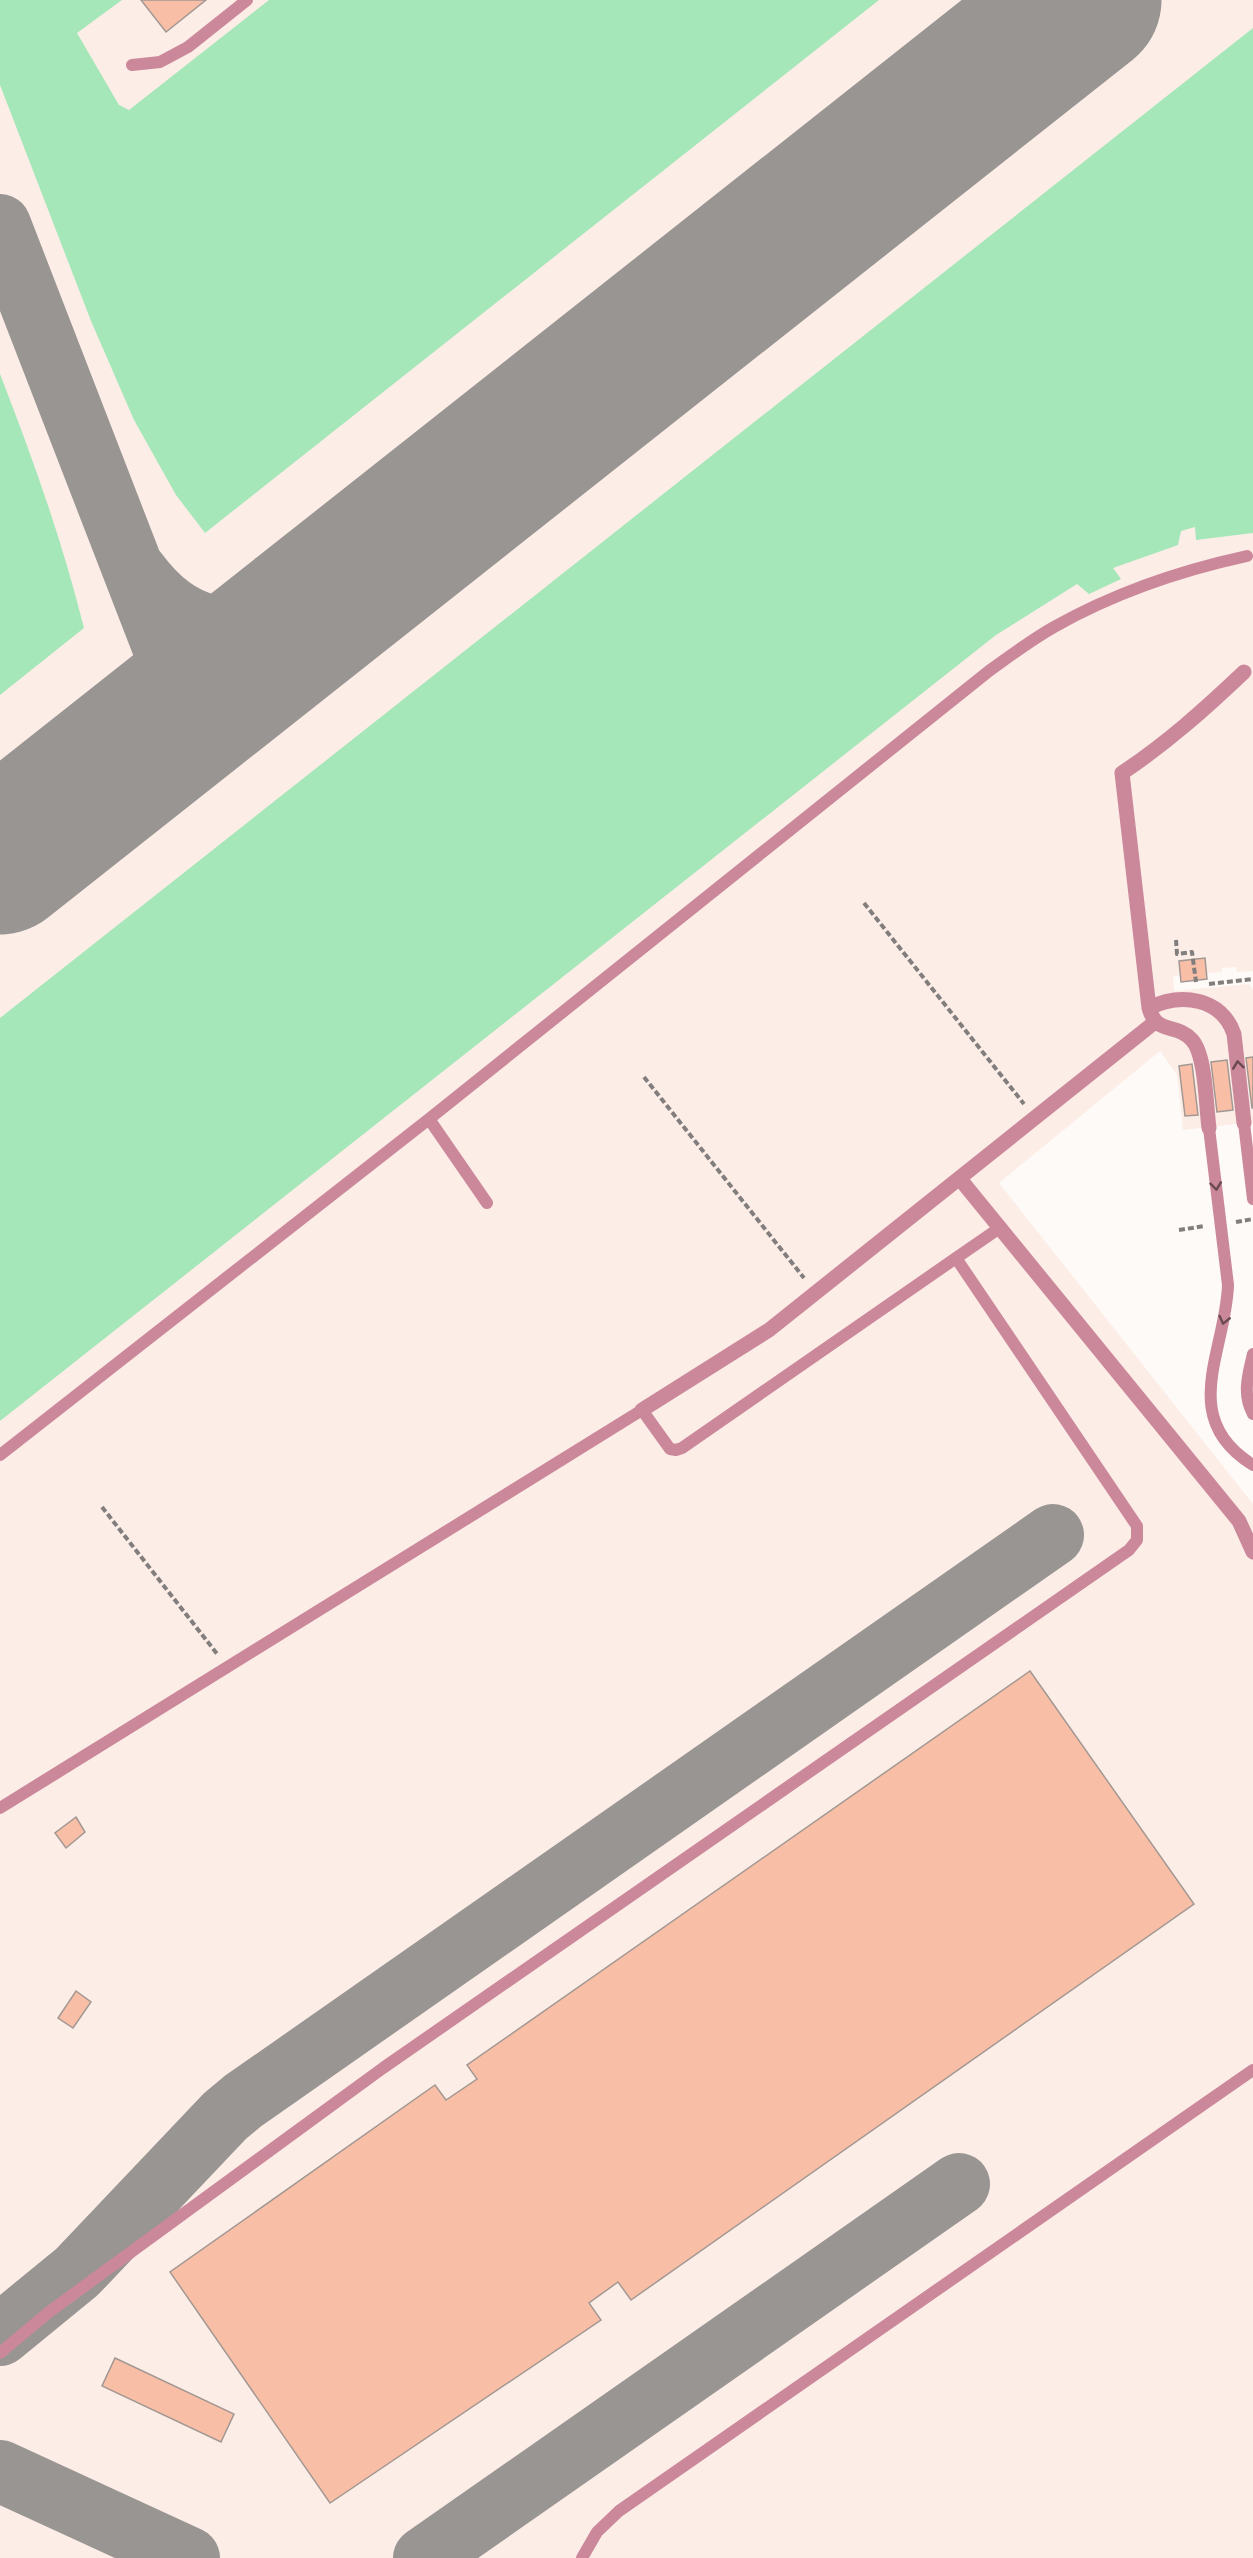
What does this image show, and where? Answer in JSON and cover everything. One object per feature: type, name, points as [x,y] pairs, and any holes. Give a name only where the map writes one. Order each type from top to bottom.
[{"type":"street","points":[[1209,1128],[1198,1049],[1185,1034],[1162,1027],[1152,1015],[1122,773],[1162,746],[1195,719],[1249,668]]},
{"type":"street","points":[[642,1410],[769,1330],[1036,1119],[1152,1015],[1160,1003],[1188,1000],[1213,1007],[1230,1022],[1234,1034],[1244,1123]]},
{"type":"street","points":[[960,1179],[1239,1521],[1253,1552]]},
{"type":"lane","points":[[132,65],[160,62],[188,46],[247,0]]},
{"type":"lane","points":[[0,1455],[429,1119],[989,671],[1052,628],[1100,603],[1146,583],[1190,568],[1247,556]]},
{"type":"lane","points":[[429,1119],[487,1203]]},
{"type":"lane","points":[[1244,1123],[1253,1199]]},
{"type":"lane","points":[[1209,1128],[1228,1285],[1227,1303],[1212,1370],[1210,1396],[1220,1431],[1238,1453],[1253,1465]]},
{"type":"lane","points":[[0,1808],[642,1410],[668,1446],[673,1450],[680,1449],[1001,1227]]},
{"type":"lane","points":[[0,2353],[50,2312],[383,2068],[1133,1546],[1138,1532],[1134,1519],[956,1258]]},
{"type":"lane","points":[[1253,1354],[1246,1387],[1246,1399],[1253,1414]]},
{"type":"lane","points":[[582,2558],[597,2532],[619,2511],[1253,2070]]},
{"type":"path","points":[[864,903],[1036,1119]]},
{"type":"path","points":[[1176,940],[1177,954],[1192,952],[1196,986],[1253,979]]},
{"type":"path","points":[[644,1077],[816,1293]]},
{"type":"path","points":[[102,1507],[228,1667]]},
{"type":"shaded area","points":[[0,0],[1253,0],[1253,971],[1237,972],[1236,967],[1222,968],[1222,972],[1173,976],[1174,991],[1249,984],[1253,990],[1253,1122],[1183,1130],[1177,1075],[1160,1051],[999,1183],[1253,1504],[1253,2558],[0,2558]]},
{"type":"green space","points":[[0,0],[122,0],[77,33],[119,105],[129,110],[269,0],[879,0],[205,533],[176,495],[134,420],[91,321],[0,85]]},
{"type":"green space","points":[[1253,28],[1253,533],[1196,540],[1195,527],[1181,531],[1178,545],[1113,568],[1121,579],[1089,594],[1077,584],[996,635],[0,1421],[0,1018]]},
{"type":"green space","points":[[0,374],[46,500],[84,628],[0,695]]},
{"type":"building","points":[[141,0],[206,0],[166,32]]},
{"type":"building","points":[[1205,958],[1207,979],[1181,982],[1179,961]]},
{"type":"building","points":[[1253,1057],[1253,1108],[1252,1108],[1246,1058]]},
{"type":"building","points":[[1227,1060],[1233,1110],[1217,1112],[1211,1062]]},
{"type":"building","points":[[1192,1064],[1198,1115],[1185,1116],[1179,1066]]},
{"type":"building","points":[[1030,1671],[1194,1904],[631,2300],[618,2282],[589,2303],[601,2320],[330,2503],[170,2272],[435,2085],[446,2100],[477,2079],[467,2065]]},
{"type":"building","points":[[76,1817],[85,1832],[66,1848],[55,1833]]},
{"type":"building","points":[[76,1991],[91,2002],[73,2028],[58,2018]]},
{"type":"building","points":[[115,2358],[234,2414],[221,2442],[102,2386]]},
{"type":"taxiway","points":[[0,225],[173,672],[176,700],[168,720],[155,736]]},
{"type":"taxiway","points":[[136,571],[171,607],[189,618],[208,625],[248,628],[297,623]]},
{"type":"taxiway","points":[[0,2335],[77,2272],[225,2116],[243,2101],[1053,1535]]},
{"type":"taxiway","points":[[424,2558],[959,2184]]},
{"type":"taxiway","points":[[0,2471],[189,2558]]},
{"type":"runway","points":[[0,858],[1085,0]]}]
